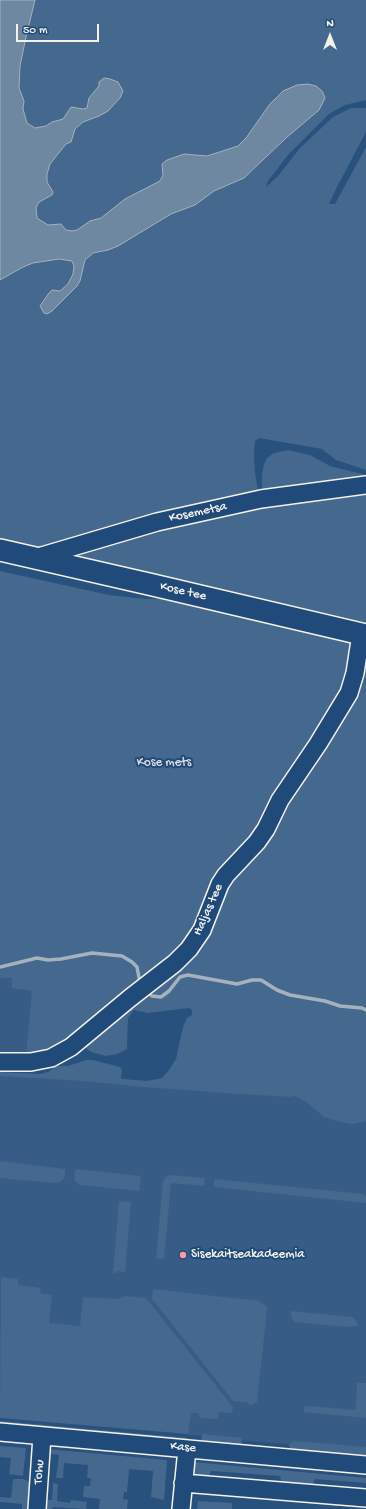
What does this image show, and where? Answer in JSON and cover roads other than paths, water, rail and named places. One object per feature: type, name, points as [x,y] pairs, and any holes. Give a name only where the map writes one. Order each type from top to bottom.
[{"type":"main road","name":"Kose tee","points":[[0,550],[363,635]]},
{"type":"street","name":"Kosemetsa","points":[[35,558],[157,522],[261,499],[366,485]]},
{"type":"street","name":"Haljas tee","points":[[0,1062],[31,1062],[51,1058],[71,1047],[175,963],[189,949],[202,930],[220,884],[226,875],[257,842],[266,830],[280,800],[318,744],[349,692],[355,673],[363,635]]},
{"type":"street","name":"Kase","points":[[0,1432],[366,1465]]},
{"type":"street","name":"Tohu","points":[[37,1509],[42,1436]]},
{"type":"street","points":[[181,1509],[187,1449]]},
{"type":"street","points":[[183,1483],[366,1498]]},
{"type":"waterway","points":[[0,967],[37,958],[48,960],[61,959],[92,953],[122,956],[137,967],[140,983]]},
{"type":"waterway","points":[[147,992],[152,996],[161,997],[169,991],[180,977],[188,975],[237,984],[252,980],[261,980],[277,990],[290,995],[366,1010]]},
{"type":"place","name":"Sisekaitseakadeemia","points":[[183,1255]]},
{"type":"park label","name":"Kose mets","points":[[164,763]]}]
